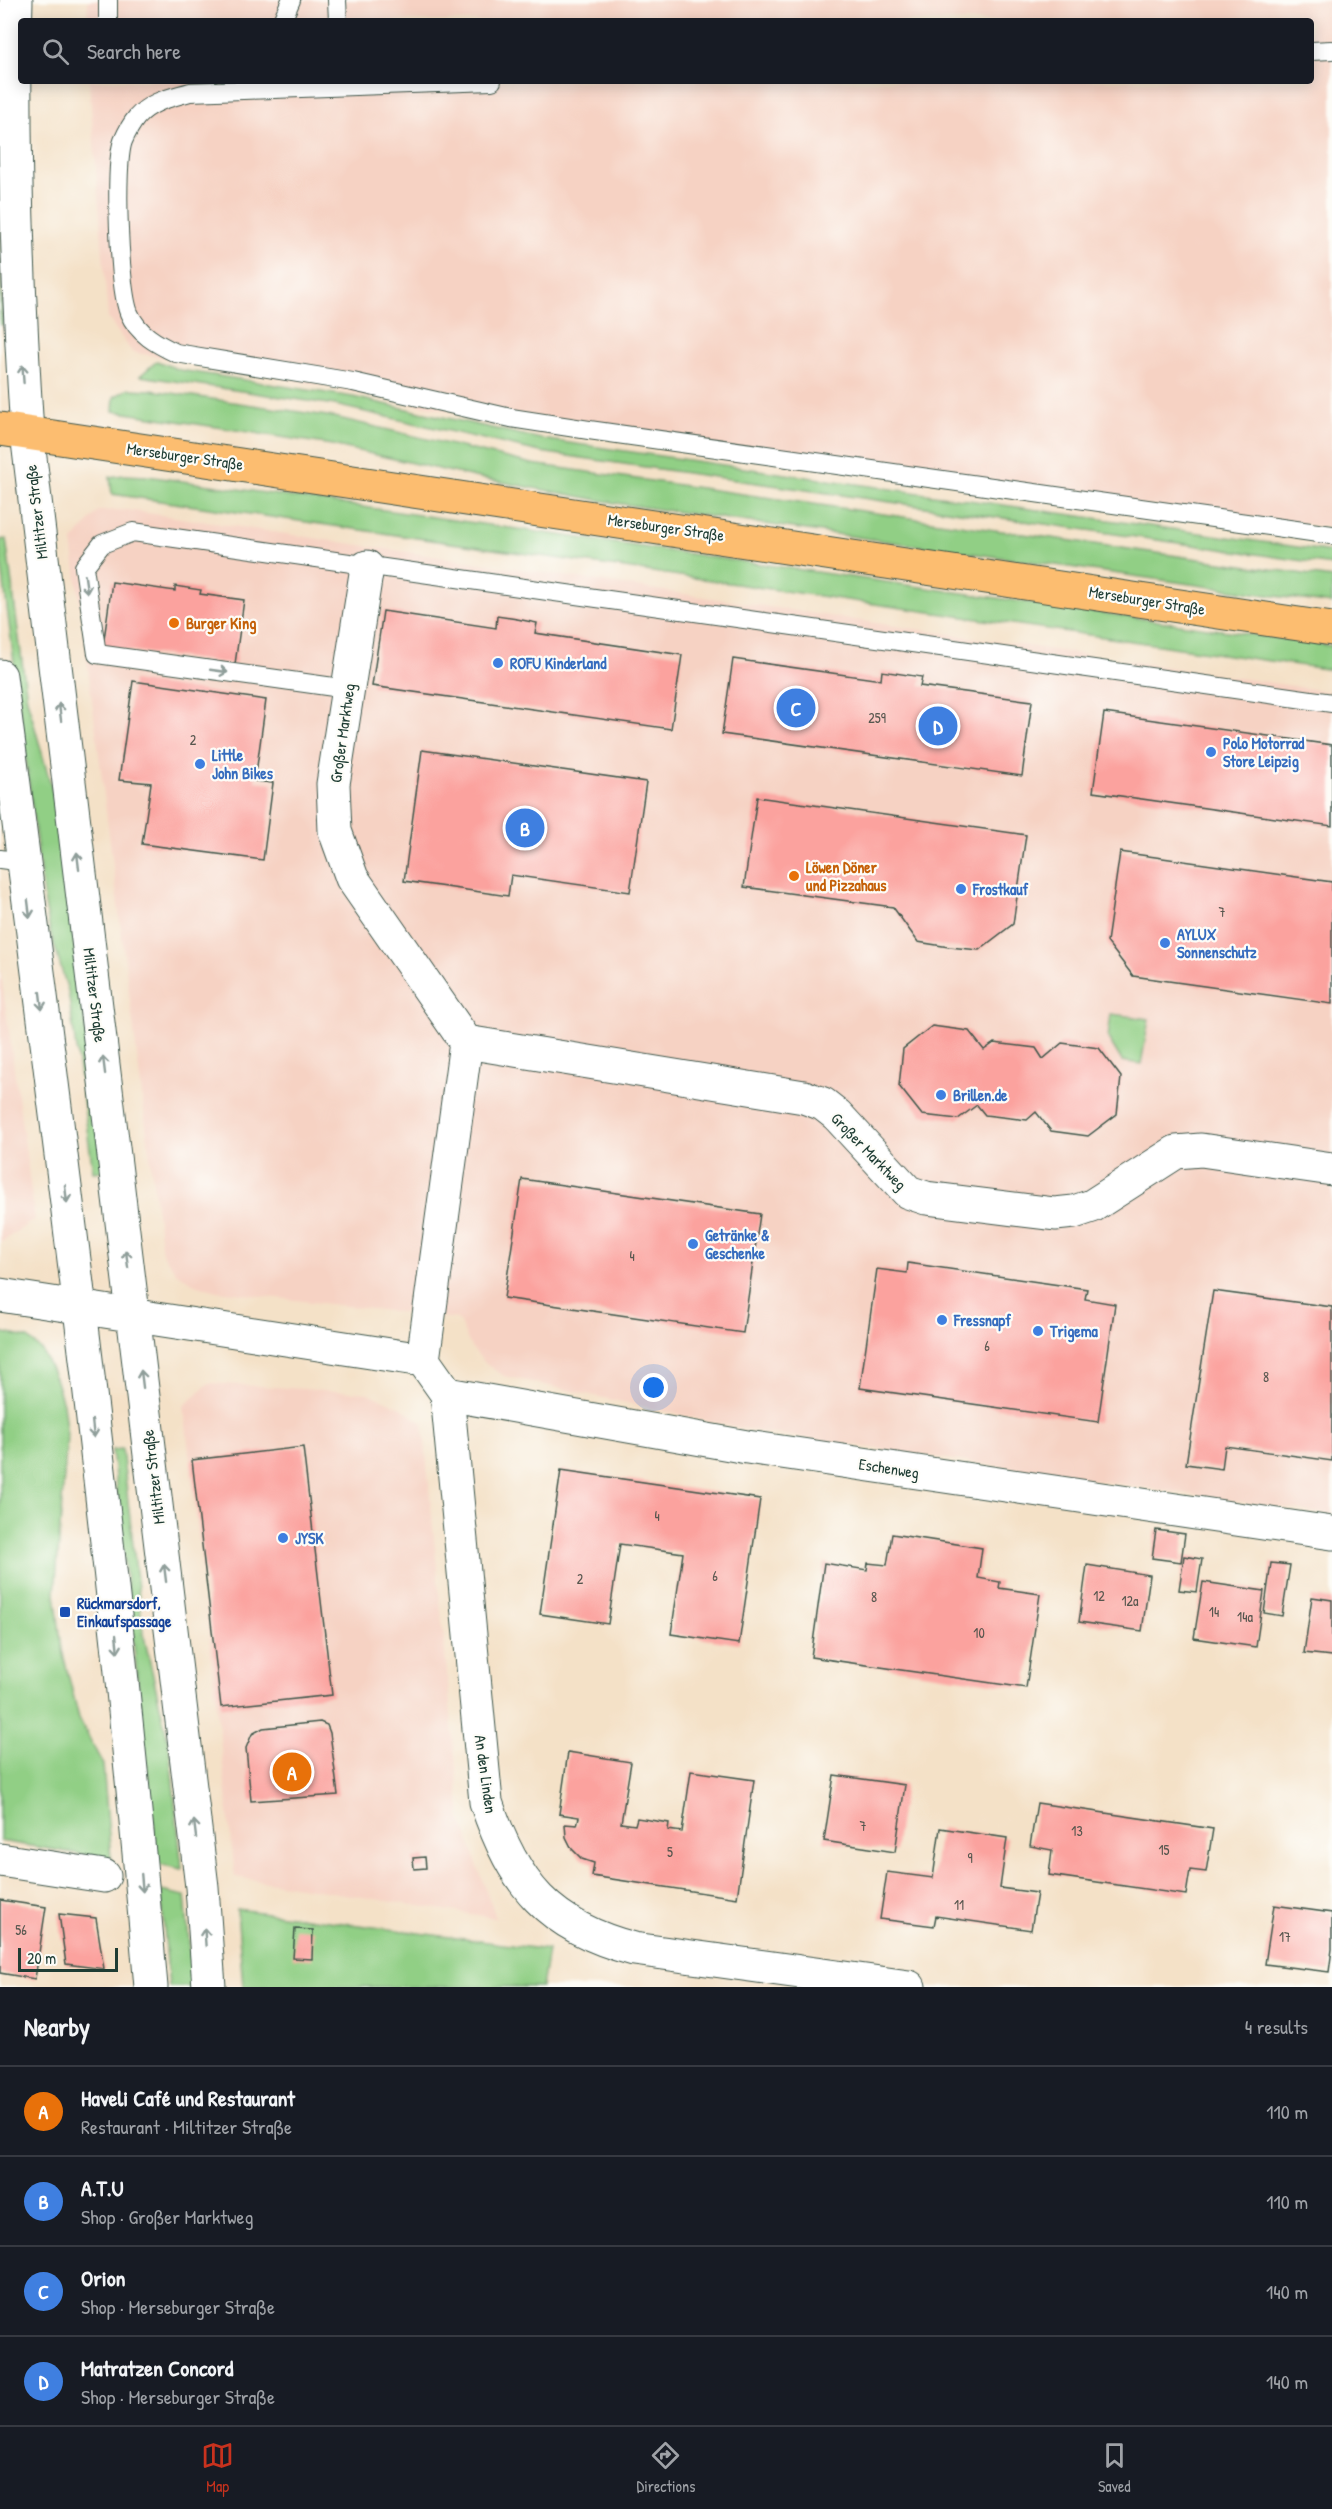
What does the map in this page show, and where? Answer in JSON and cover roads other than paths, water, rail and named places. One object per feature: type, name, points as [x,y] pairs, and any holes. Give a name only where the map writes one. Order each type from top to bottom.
[{"type":"main road","name":"Merseburger Straße","points":[[13,431],[1332,629]]},
{"type":"street","name":"Miltitzer Straße","points":[[16,0],[14,91],[21,349],[13,431],[135,1317],[202,1887],[209,1987]]},
{"type":"street","name":"Großer Marktweg","points":[[367,567],[333,784],[335,831],[352,878],[466,1042],[804,1097],[823,1104],[837,1115],[908,1192],[926,1198],[1055,1214],[1074,1212],[1092,1206],[1157,1162],[1176,1152],[1201,1150],[1332,1169]]},
{"type":"street","points":[[0,676],[12,860],[80,1308],[142,1876],[151,1987]]},
{"type":"street","points":[[447,1394],[423,1360],[466,1042]]},
{"type":"street","points":[[0,1295],[423,1360]]},
{"type":"street","name":"Eschenweg","points":[[447,1394],[747,1446],[1332,1533]]},
{"type":"street","name":"An den Linden","points":[[447,1394],[486,1802],[496,1832],[513,1865],[535,1896],[558,1917],[578,1930],[604,1941],[634,1949],[909,1987]]},
{"type":"street","points":[[0,1860],[104,1875]]},
{"type":"lane","points":[[108,0],[108,18]]},
{"type":"lane","points":[[283,18],[291,0]]},
{"type":"lane","points":[[337,0],[338,18]]},
{"type":"lane","points":[[1314,51],[1332,50]]},
{"type":"lane","points":[[343,84],[190,92],[155,102],[137,118],[123,141],[118,169],[123,290],[129,314],[139,330],[159,345],[177,353],[353,382],[511,418],[1133,509],[1332,535]]},
{"type":"lane","points":[[348,689],[97,654],[84,567],[102,544],[133,532],[1332,703]]},
{"type":"place","name":"Burger King","points":[[174,623]]},
{"type":"place","name":"ROFU Kinderland","points":[[498,663]]},
{"type":"place","name":"Orion","points":[[796,708]]},
{"type":"place","name":"Matratzen Concord","points":[[938,726]]},
{"type":"place","name":"Polo Motorrad Store Leipzig","points":[[1211,752]]},
{"type":"place","name":"Little John Bikes","points":[[200,764]]},
{"type":"place","name":"A.T.U","points":[[525,828]]},
{"type":"place","name":"Löwen Döner und Pizzahaus","points":[[794,876]]},
{"type":"place","name":"Frostkauf","points":[[961,889]]},
{"type":"place","name":"AYLUX Sonnenschutz","points":[[1165,943]]},
{"type":"place","name":"Brillen.de","points":[[941,1095]]},
{"type":"place","name":"Getränke & Geschenke","points":[[693,1244]]},
{"type":"place","name":"Fressnapf","points":[[942,1320]]},
{"type":"place","name":"Trigema","points":[[1038,1331]]},
{"type":"place","name":"JYSK","points":[[283,1538]]},
{"type":"place","name":"Rückmarsdorf, Einkaufspassage","points":[[65,1612]]},
{"type":"place","name":"Haveli Café und Restaurant","points":[[292,1772]]}]
